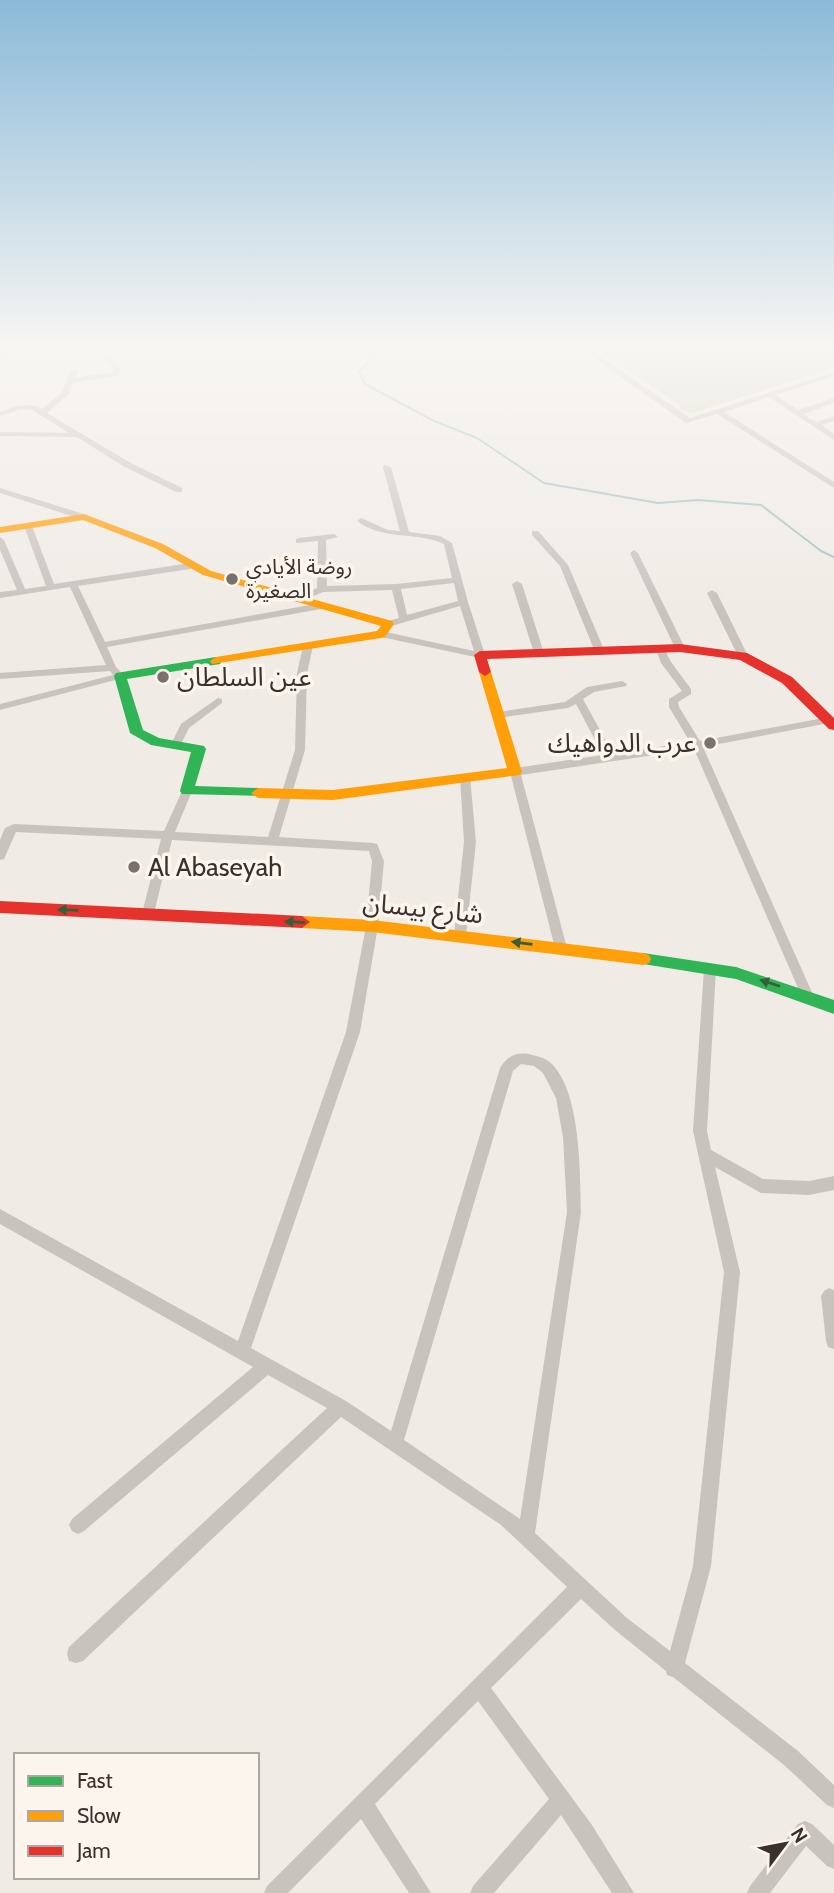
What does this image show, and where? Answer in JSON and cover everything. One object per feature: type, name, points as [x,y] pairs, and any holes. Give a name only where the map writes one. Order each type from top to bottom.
[{"type":"street","points":[[27,434],[79,435],[179,490]]},
{"type":"street","points":[[753,434],[834,486]]},
{"type":"street","points":[[387,467],[405,534]]},
{"type":"street","points":[[0,490],[57,505],[159,546],[190,566],[321,606],[384,629],[480,655],[680,648],[743,656],[787,680],[831,723]]},
{"type":"street","points":[[0,530],[84,517]]},
{"type":"street","points":[[361,521],[386,532],[437,538],[448,543],[455,580],[515,772],[561,948]]},
{"type":"street","points":[[28,526],[51,588]]},
{"type":"street","points":[[535,533],[564,565],[600,652]]},
{"type":"street","points":[[299,541],[334,537]]},
{"type":"street","points":[[0,540],[22,592]]},
{"type":"street","points":[[322,540],[322,589]]},
{"type":"street","points":[[634,553],[680,648]]},
{"type":"street","points":[[0,595],[190,566]]},
{"type":"street","points":[[299,599],[322,589],[396,587],[455,580]]},
{"type":"street","points":[[517,584],[539,653]]},
{"type":"street","points":[[74,585],[116,672],[137,733],[145,740],[199,749],[187,792],[167,838],[148,913]]},
{"type":"street","points":[[396,587],[403,617]]},
{"type":"street","points":[[712,593],[743,656]]},
{"type":"street","points":[[0,676],[116,672],[308,646],[384,629],[403,617],[463,602]]},
{"type":"street","points":[[104,645],[321,606]]},
{"type":"street","points":[[272,841],[300,750],[302,673],[308,646]]},
{"type":"street","points":[[662,650],[667,663],[687,689],[687,692],[673,701],[674,707],[697,744],[808,997]]},
{"type":"street","points":[[0,707],[116,672]]},
{"type":"street","points":[[498,715],[568,705],[591,689],[622,684]]},
{"type":"street","points":[[578,699],[609,757]]},
{"type":"street","points":[[176,744],[185,726],[218,701]]},
{"type":"street","points":[[187,792],[284,795],[352,793],[515,772],[831,723]]},
{"type":"street","points":[[460,936],[470,842],[465,777]]},
{"type":"street","points":[[0,856],[9,831],[14,828],[376,849],[378,861],[372,926],[353,1032],[242,1352]]},
{"type":"street","name":"شارع بيسان","points":[[0,907],[372,926],[561,948],[736,973],[834,1007]]},
{"type":"street","points":[[674,1668],[702,1566],[731,1295],[732,1272],[726,1240],[700,1131],[710,969]]},
{"type":"street","points":[[395,1444],[507,1068],[518,1058],[538,1063],[554,1078],[561,1099],[572,1164],[574,1212],[526,1536]]},
{"type":"street","points":[[705,1154],[761,1186],[809,1188],[834,1183]]},
{"type":"street","points":[[0,1216],[340,1407],[507,1519],[621,1624],[791,1758],[834,1798]]},
{"type":"street","points":[[829,1296],[834,1341]]},
{"type":"street","points":[[78,1525],[267,1366]]},
{"type":"street","points":[[76,1654],[340,1407]]},
{"type":"street","points":[[274,1893],[581,1586]]},
{"type":"street","points":[[479,1688],[561,1800],[624,1893]]},
{"type":"street","points":[[481,1893],[561,1800]]},
{"type":"street","points":[[362,1803],[421,1893]]},
{"type":"street","points":[[757,1893],[805,1830],[834,1859]]},
{"type":"waterway","points":[[468,434],[544,483],[658,503],[698,500],[761,505],[821,551],[834,557]]},
{"type":"traffic: fast","points":[[216,661],[120,676],[137,733],[156,742],[199,749],[187,791],[258,793]]},
{"type":"traffic: fast","points":[[643,959],[736,973],[834,1007]]},
{"type":"traffic: slow","points":[[0,530],[84,517],[159,546],[207,573],[388,624],[381,634],[216,661]]},
{"type":"traffic: slow","points":[[258,793],[333,795],[515,772],[485,672]]},
{"type":"traffic: slow","points":[[302,922],[372,926],[643,959]]},
{"type":"traffic: jam","points":[[485,672],[480,655],[680,648],[743,656],[787,680],[834,726]]},
{"type":"traffic: jam","points":[[0,907],[302,922]]},
{"type":"place","name":"روضة الأيادي الصغيرة","points":[[232,579]]},
{"type":"place","name":"عين السلطان","points":[[163,677]]},
{"type":"place","name":"عرب الدواهيك","points":[[710,743]]},
{"type":"place","name":"Al Abaseyah","points":[[134,867]]}]
